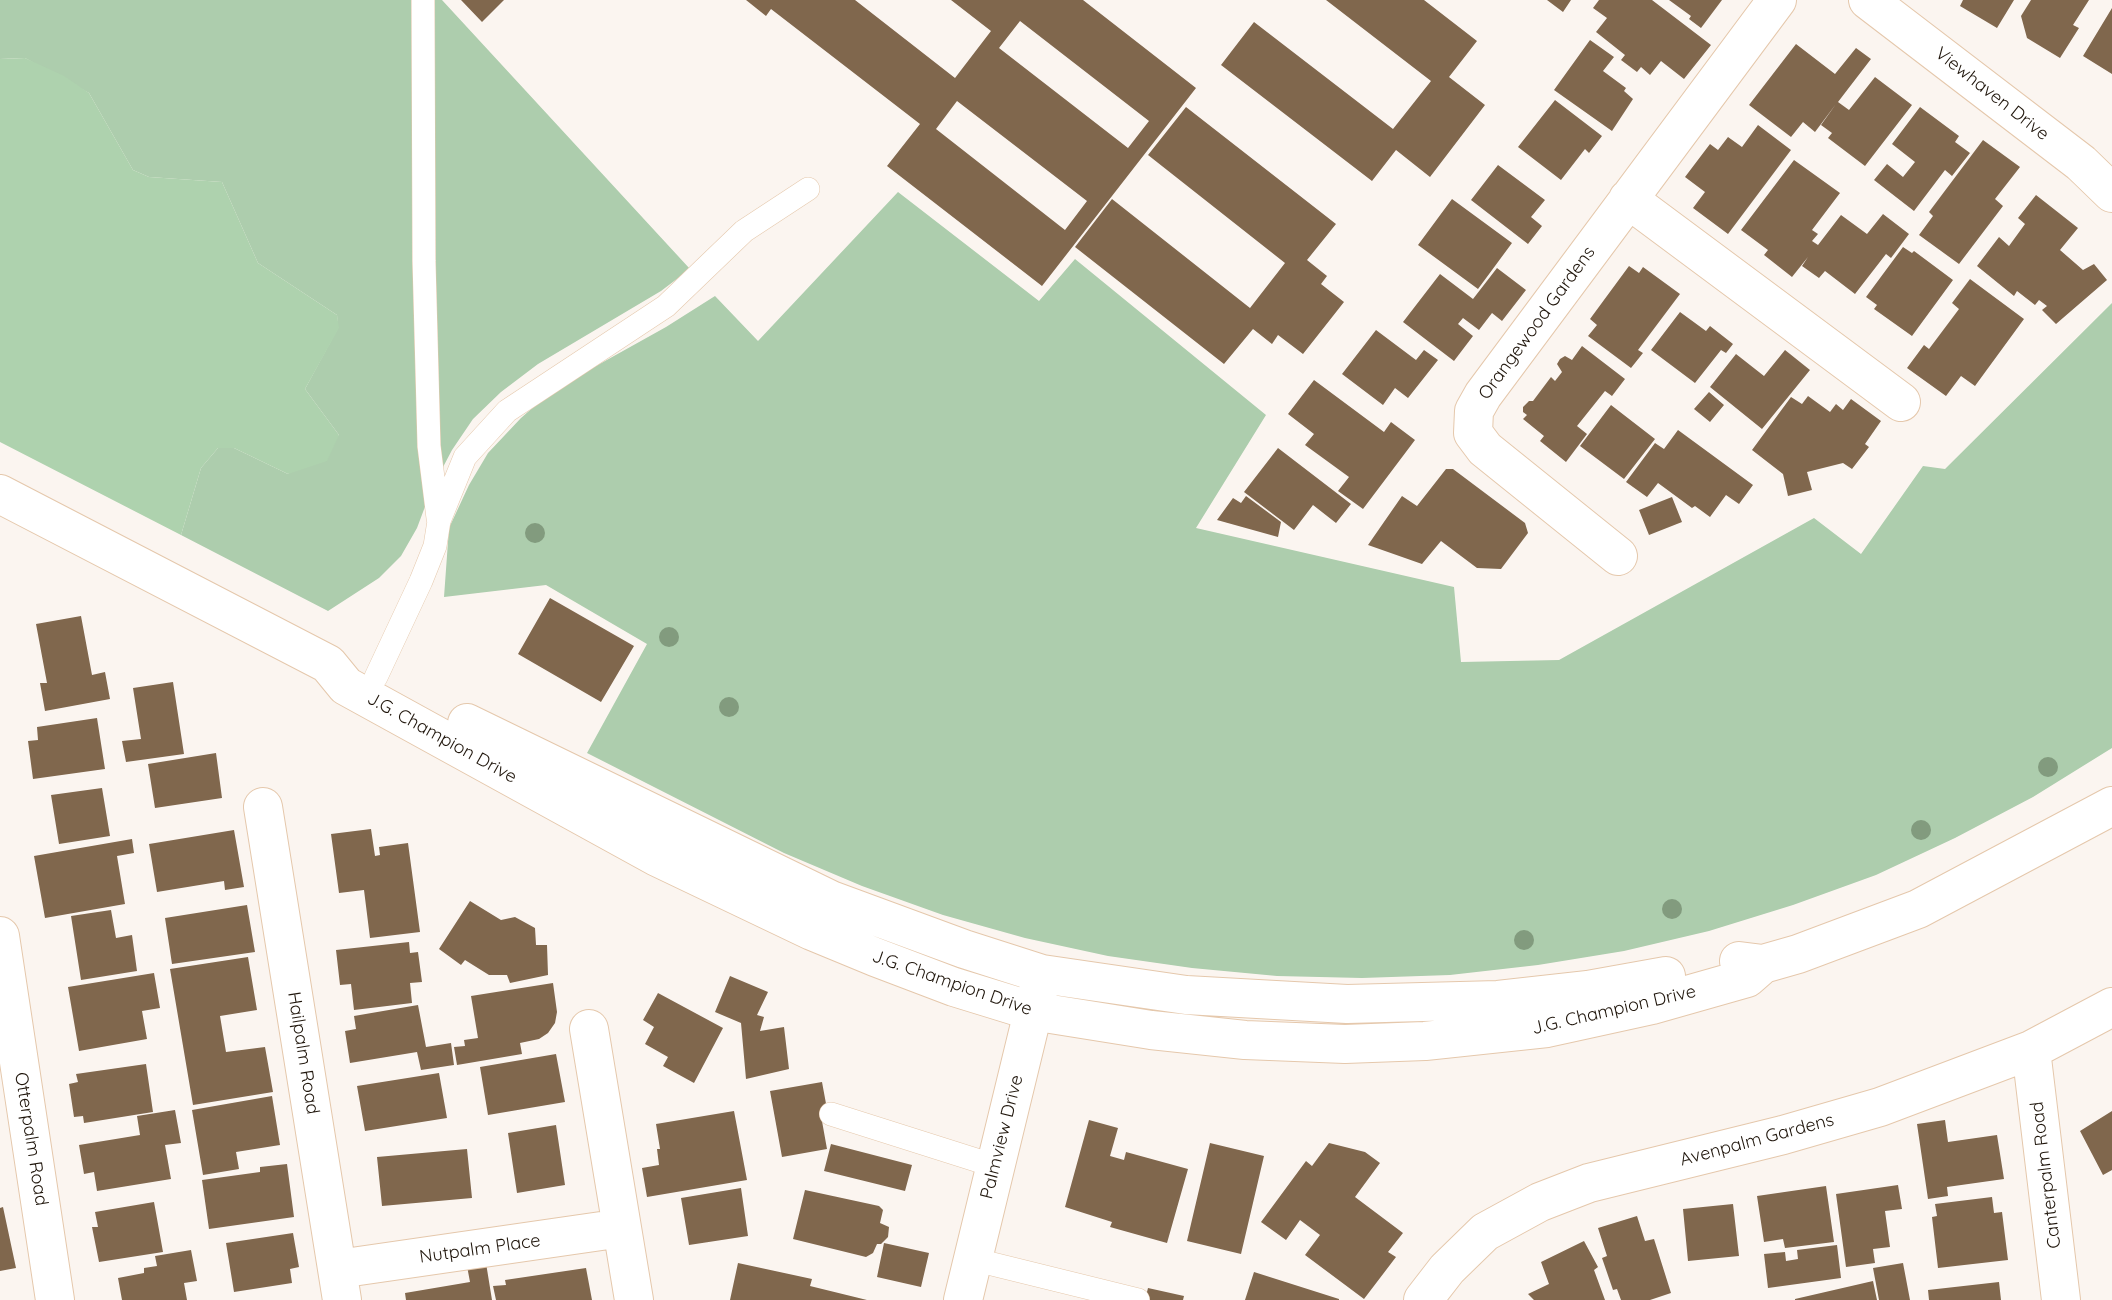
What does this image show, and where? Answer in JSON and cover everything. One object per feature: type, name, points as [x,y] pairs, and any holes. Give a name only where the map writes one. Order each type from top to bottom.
[{"type":"street","name":"Orangewood Gardens","points":[[1618,556],[1485,449],[1473,433],[1474,411],[1483,395],[1777,0]]},
{"type":"street","name":"Viewhaven Drive","points":[[1868,0],[2048,138],[2112,193]]},
{"type":"street","points":[[1628,200],[1901,402]]},
{"type":"street","name":"J.G. Champion Drive","points":[[0,494],[328,664],[354,666],[831,900],[964,949],[1042,974],[1185,995],[1347,1004],[1498,1000],[1588,990],[1736,961],[1763,964]]},
{"type":"street","name":"J.G. Champion Drive","points":[[328,664],[346,686],[657,857],[811,931],[862,952],[954,987],[1032,1012],[1152,1030],[1245,1040],[1345,1044],[1425,1041],[1547,1028],[1652,1005],[1747,978],[1763,964],[1918,909],[2112,806]]},
{"type":"street","name":"Hailpalm Road","points":[[263,807],[340,1285]]},
{"type":"street","name":"Otterpalm Road","points":[[0,936],[55,1300]]},
{"type":"street","name":"Palmview Drive","points":[[963,1300],[1042,974]]},
{"type":"street","name":"Avenpalm Gardens","points":[[1423,1300],[1447,1269],[1485,1232],[1540,1202],[1589,1183],[1783,1135],[1880,1107],[2031,1050],[2112,1007]]},
{"type":"street","points":[[589,1029],[634,1300]]},
{"type":"street","name":"Canterpalm Road","points":[[2031,1050],[2061,1300]]},
{"type":"street","name":"Nutpalm Place","points":[[340,1285],[622,1228]]},
{"type":"lane","points":[[423,0],[424,261],[429,446],[439,522]]},
{"type":"lane","points":[[376,677],[421,581],[435,546],[439,522],[465,457],[507,411],[666,306],[744,231],[808,189]]},
{"type":"lane","points":[[831,1114],[995,1166]]},
{"type":"lane","points":[[972,1259],[1138,1300]]},
{"type":"green space","points":[[0,0],[442,0],[690,269],[661,291],[538,364],[501,392],[473,419],[452,450],[432,488],[417,528],[401,556],[379,578],[328,611],[181,535],[201,468],[218,448],[234,448],[288,474],[339,435],[305,389],[338,328],[337,315],[258,263],[222,182],[149,177],[133,170],[89,93],[25,58],[0,59]]},
{"type":"green space","points":[[25,58],[64,76],[89,93],[133,170],[149,177],[222,182],[258,263],[337,315],[339,328],[305,389],[339,435],[327,461],[288,474],[234,448],[218,448],[201,468],[181,535],[0,442],[0,59]]},
{"type":"green space","points":[[898,192],[1039,301],[1075,259],[1266,415],[1196,528],[1454,587],[1461,662],[1559,660],[1814,518],[1861,554],[1923,466],[1945,469],[2112,303],[2112,748],[2033,797],[1955,838],[1876,875],[1793,905],[1709,931],[1624,951],[1538,965],[1450,975],[1362,978],[1277,976],[1108,956],[1025,938],[943,915],[862,886],[784,853],[587,753],[647,644],[546,585],[444,597],[449,528],[488,453],[521,418],[553,390],[666,327],[715,296],[758,341]]},
{"type":"building","points":[[461,0],[504,0],[482,22]]},
{"type":"building","points":[[746,0],[855,0],[955,78],[991,31],[951,0],[1083,0],[1196,88],[1042,286],[887,166],[920,124],[771,9],[766,16]],"holes":[[[1020,21],[1149,121],[1128,148],[999,48]],[[957,101],[1087,201],[1065,230],[936,129]]]},
{"type":"building","points":[[1326,0],[1424,0],[1477,41],[1449,77],[1485,105],[1430,177],[1396,150],[1372,181],[1221,65],[1254,22],[1393,129],[1431,81]]},
{"type":"building","points":[[1547,0],[1571,0],[1563,12]]},
{"type":"building","points":[[1599,0],[1652,0],[1711,45],[1684,79],[1661,61],[1650,75],[1641,67],[1637,72],[1621,60],[1625,55],[1596,32],[1607,18],[1593,8]]},
{"type":"building","points":[[1669,0],[1722,0],[1701,28],[1689,19],[1691,16]]},
{"type":"building","points":[[1963,0],[2014,0],[1997,28],[1960,6]]},
{"type":"building","points":[[2031,0],[2089,0],[2073,25],[2079,28],[2060,58],[2027,38],[2021,16]]},
{"type":"building","points":[[2112,8],[2112,74],[2083,56]]},
{"type":"building","points":[[1590,40],[1614,57],[1603,71],[1626,88],[1624,91],[1633,99],[1612,131],[1554,90]]},
{"type":"building","points":[[1796,44],[1835,74],[1856,48],[1871,59],[1838,102],[1849,110],[1875,77],[1912,105],[1865,166],[1828,138],[1832,133],[1821,125],[1836,104],[1815,132],[1803,122],[1791,137],[1749,105]]},
{"type":"building","points":[[1555,100],[1602,136],[1589,153],[1585,149],[1561,180],[1518,147]]},
{"type":"building","points":[[1186,107],[1336,224],[1307,260],[1327,276],[1321,284],[1344,302],[1303,354],[1278,335],[1272,344],[1253,329],[1224,364],[1075,247],[1112,199],[1250,308],[1285,263],[1148,155]]},
{"type":"building","points":[[1920,107],[1959,136],[1955,142],[1970,153],[1952,176],[1945,170],[1914,211],[1874,180],[1887,164],[1903,177],[1915,162],[1892,144]]},
{"type":"building","points":[[1758,125],[1791,150],[1728,234],[1693,208],[1705,192],[1685,177],[1710,144],[1718,150],[1728,137],[1742,147]]},
{"type":"building","points":[[1983,140],[2020,167],[1995,199],[2003,206],[1959,264],[1919,235],[1933,216],[1929,212]]},
{"type":"building","points":[[1794,160],[1840,193],[1812,230],[1818,234],[1812,241],[1818,245],[1841,215],[1867,234],[1883,214],[1909,234],[1891,258],[1886,254],[1855,294],[1825,271],[1819,278],[1802,266],[1808,257],[1792,277],[1764,255],[1768,250],[1741,230]]},
{"type":"building","points":[[1498,165],[1545,200],[1531,217],[1542,226],[1528,244],[1471,200]]},
{"type":"building","points":[[2036,195],[2078,228],[2060,250],[2083,270],[2094,264],[2107,280],[2056,324],[2042,310],[2047,306],[2039,300],[2035,305],[2017,291],[2014,296],[1977,266],[1999,237],[2009,246],[2025,224],[2018,218]]},
{"type":"building","points":[[1452,199],[1512,243],[1478,289],[1418,245]]},
{"type":"building","points":[[1903,247],[1912,253],[1914,251],[1953,280],[1912,336],[1874,309],[1877,305],[1866,297]]},
{"type":"building","points":[[1629,266],[1639,273],[1643,267],[1680,294],[1638,350],[1643,353],[1631,368],[1588,336],[1597,325],[1590,319]]},
{"type":"building","points":[[1497,268],[1526,290],[1502,321],[1492,313],[1479,330],[1463,318],[1458,324],[1473,336],[1454,361],[1403,322],[1440,274],[1473,299]]},
{"type":"building","points":[[1970,279],[2024,319],[1975,386],[1961,376],[1946,396],[1907,368],[1924,345],[1929,349],[1959,309],[1952,303]]},
{"type":"building","points":[[1680,312],[1706,331],[1710,326],[1733,344],[1726,353],[1721,350],[1695,383],[1651,350]]},
{"type":"building","points":[[1376,330],[1416,360],[1424,350],[1438,360],[1408,398],[1395,388],[1383,405],[1342,374]]},
{"type":"building","points":[[1582,346],[1625,379],[1612,396],[1605,391],[1577,426],[1587,434],[1566,462],[1540,441],[1544,436],[1523,419],[1527,415],[1523,412],[1523,407],[1533,401],[1551,377],[1555,381],[1562,372],[1557,364],[1560,359],[1565,356],[1572,360]]},
{"type":"building","points":[[1785,350],[1810,370],[1762,429],[1710,387],[1736,354],[1764,376]]},
{"type":"building","points":[[1314,380],[1384,432],[1391,422],[1415,440],[1363,509],[1338,491],[1349,477],[1305,445],[1314,434],[1288,414]]},
{"type":"building","points":[[1709,392],[1724,405],[1710,422],[1694,409]]},
{"type":"building","points":[[1808,396],[1830,412],[1836,404],[1843,410],[1851,399],[1881,421],[1865,444],[1869,447],[1852,469],[1843,463],[1807,472],[1812,490],[1788,496],[1783,474],[1752,450],[1791,397],[1802,404]]},
{"type":"building","points":[[1611,405],[1655,439],[1624,479],[1580,446]]},
{"type":"building","points":[[1678,430],[1753,485],[1739,504],[1726,495],[1710,517],[1695,506],[1692,508],[1658,483],[1647,497],[1626,482],[1655,443],[1664,449]]},
{"type":"building","points":[[1278,448],[1351,504],[1336,523],[1313,505],[1294,530],[1244,492]]},
{"type":"building","points":[[1446,469],[1453,469],[1525,523],[1528,533],[1501,569],[1477,568],[1441,541],[1422,564],[1368,545],[1402,496],[1417,506]]},
{"type":"building","points":[[1246,496],[1281,522],[1278,537],[1217,520],[1233,498],[1241,503]]},
{"type":"building","points":[[1672,497],[1682,522],[1649,535],[1639,510]]},
{"type":"building","points":[[550,598],[634,646],[601,702],[518,654]]},
{"type":"building","points":[[81,616],[92,675],[105,672],[110,699],[45,711],[40,683],[47,683],[36,624]]},
{"type":"building","points":[[173,682],[184,754],[126,762],[122,741],[141,739],[133,688]]},
{"type":"building","points":[[97,718],[105,769],[33,779],[28,741],[38,740],[37,727]]},
{"type":"building","points":[[216,753],[222,798],[155,808],[148,764]]},
{"type":"building","points":[[102,788],[110,836],[59,844],[51,795]]},
{"type":"building","points":[[371,829],[375,856],[380,855],[379,847],[408,843],[420,932],[370,938],[364,890],[339,893],[331,834]]},
{"type":"building","points":[[234,830],[244,887],[225,890],[224,881],[157,892],[149,844]]},
{"type":"building","points":[[132,839],[134,853],[117,856],[125,904],[45,918],[34,856]]},
{"type":"building","points":[[470,901],[501,920],[515,917],[535,928],[536,945],[547,945],[548,975],[510,983],[507,975],[489,975],[465,960],[461,965],[439,949]]},
{"type":"building","points":[[247,905],[255,952],[172,964],[165,918]]},
{"type":"building","points":[[111,910],[116,938],[132,935],[137,971],[81,980],[71,916]]},
{"type":"building","points":[[409,942],[410,953],[418,952],[422,982],[410,983],[412,1003],[354,1010],[351,984],[340,985],[336,950]]},
{"type":"building","points":[[248,957],[257,1010],[220,1016],[226,1052],[265,1047],[273,1092],[193,1105],[170,969]]},
{"type":"building","points":[[154,973],[160,1008],[142,1011],[147,1039],[79,1051],[68,987]]},
{"type":"building","points":[[730,976],[768,992],[757,1015],[764,1017],[760,1031],[784,1027],[789,1069],[746,1079],[741,1023],[715,1012]]},
{"type":"building","points":[[553,983],[557,1012],[555,1023],[548,1033],[539,1039],[520,1043],[522,1054],[457,1065],[454,1047],[465,1046],[464,1040],[478,1038],[471,996]]},
{"type":"building","points":[[658,993],[723,1028],[694,1083],[663,1066],[668,1057],[645,1044],[654,1027],[643,1020]]},
{"type":"building","points":[[418,1005],[426,1047],[451,1043],[454,1065],[421,1070],[417,1052],[350,1063],[345,1031],[356,1029],[354,1016]]},
{"type":"building","points":[[556,1054],[565,1102],[488,1115],[480,1067]]},
{"type":"building","points":[[146,1064],[153,1112],[84,1123],[83,1116],[74,1117],[69,1084],[78,1082],[76,1074]]},
{"type":"building","points":[[439,1073],[447,1118],[365,1131],[357,1086]]},
{"type":"building","points":[[822,1082],[827,1109],[820,1110],[827,1149],[782,1157],[770,1091]]},
{"type":"building","points":[[272,1096],[280,1145],[236,1152],[239,1169],[203,1175],[192,1110]]},
{"type":"building","points":[[175,1110],[181,1143],[165,1145],[171,1179],[97,1191],[94,1172],[84,1174],[79,1145],[140,1135],[137,1116]]},
{"type":"building","points":[[734,1111],[747,1180],[647,1197],[642,1168],[659,1165],[657,1149],[660,1149],[656,1124]]},
{"type":"building","points":[[2112,1111],[2112,1170],[2103,1175],[2080,1131]]},
{"type":"building","points":[[1089,1120],[1118,1128],[1110,1156],[1124,1160],[1126,1152],[1188,1169],[1167,1243],[1110,1227],[1112,1222],[1065,1207]]},
{"type":"building","points":[[1945,1120],[1948,1142],[1997,1135],[2004,1179],[1947,1187],[1948,1196],[1928,1199],[1917,1124]]},
{"type":"building","points":[[556,1125],[565,1185],[517,1193],[508,1133]]},
{"type":"building","points":[[1210,1143],[1264,1156],[1241,1254],[1187,1241]]},
{"type":"building","points":[[1329,1143],[1365,1152],[1380,1163],[1355,1197],[1403,1233],[1388,1252],[1396,1257],[1364,1299],[1305,1255],[1320,1235],[1300,1220],[1286,1240],[1261,1222],[1306,1161],[1312,1166]]},
{"type":"building","points":[[831,1144],[912,1165],[905,1191],[824,1171]]},
{"type":"building","points":[[467,1149],[472,1198],[382,1206],[377,1157]]},
{"type":"building","points":[[287,1164],[294,1217],[209,1229],[202,1180],[260,1172],[260,1167]]},
{"type":"building","points":[[1898,1185],[1902,1209],[1885,1211],[1890,1247],[1873,1249],[1875,1263],[1846,1267],[1836,1194]]},
{"type":"building","points":[[1826,1186],[1834,1242],[1785,1248],[1783,1239],[1764,1242],[1757,1196]]},
{"type":"building","points":[[741,1188],[748,1236],[689,1245],[681,1198]]},
{"type":"building","points":[[805,1190],[879,1206],[883,1210],[880,1223],[889,1227],[888,1237],[881,1244],[877,1244],[873,1253],[866,1257],[793,1239]]},
{"type":"building","points":[[1992,1197],[1994,1213],[2002,1212],[2008,1260],[1938,1268],[1932,1217],[1937,1216],[1935,1204]]},
{"type":"building","points":[[154,1202],[163,1252],[99,1262],[92,1227],[98,1227],[95,1212]]},
{"type":"building","points":[[1733,1204],[1739,1256],[1688,1261],[1683,1209]]},
{"type":"building","points":[[3,1207],[16,1268],[0,1271],[0,1208]]},
{"type":"building","points":[[1637,1216],[1645,1241],[1654,1239],[1671,1293],[1650,1300],[1621,1300],[1617,1289],[1613,1290],[1602,1258],[1607,1256],[1598,1228]]},
{"type":"building","points":[[293,1233],[299,1267],[290,1269],[292,1283],[234,1292],[226,1243]]},
{"type":"building","points":[[1584,1241],[1598,1267],[1594,1270],[1605,1300],[1534,1300],[1528,1294],[1549,1284],[1541,1262]]},
{"type":"building","points":[[884,1243],[929,1253],[921,1287],[877,1277]]},
{"type":"building","points":[[1837,1245],[1841,1278],[1768,1288],[1764,1254],[1785,1252],[1786,1261],[1798,1259],[1797,1250]]},
{"type":"building","points":[[191,1250],[197,1281],[184,1283],[187,1300],[122,1300],[118,1278],[144,1273],[144,1268],[157,1266],[155,1256]]},
{"type":"building","points":[[486,1263],[492,1300],[406,1300],[405,1293],[470,1282],[467,1266]]},
{"type":"building","points":[[738,1263],[812,1279],[810,1286],[867,1300],[730,1300]]},
{"type":"building","points":[[1903,1263],[1910,1300],[1879,1300],[1873,1268]]},
{"type":"building","points":[[586,1268],[592,1300],[496,1300],[493,1286],[506,1285],[505,1280]]},
{"type":"building","points":[[1254,1272],[1339,1299],[1339,1300],[1245,1300]]},
{"type":"building","points":[[1873,1281],[1877,1300],[1795,1300],[1795,1299]]},
{"type":"building","points":[[1999,1282],[2001,1300],[1929,1300],[1928,1290]]},
{"type":"building","points":[[1148,1288],[1184,1296],[1183,1300],[1145,1300]]}]
